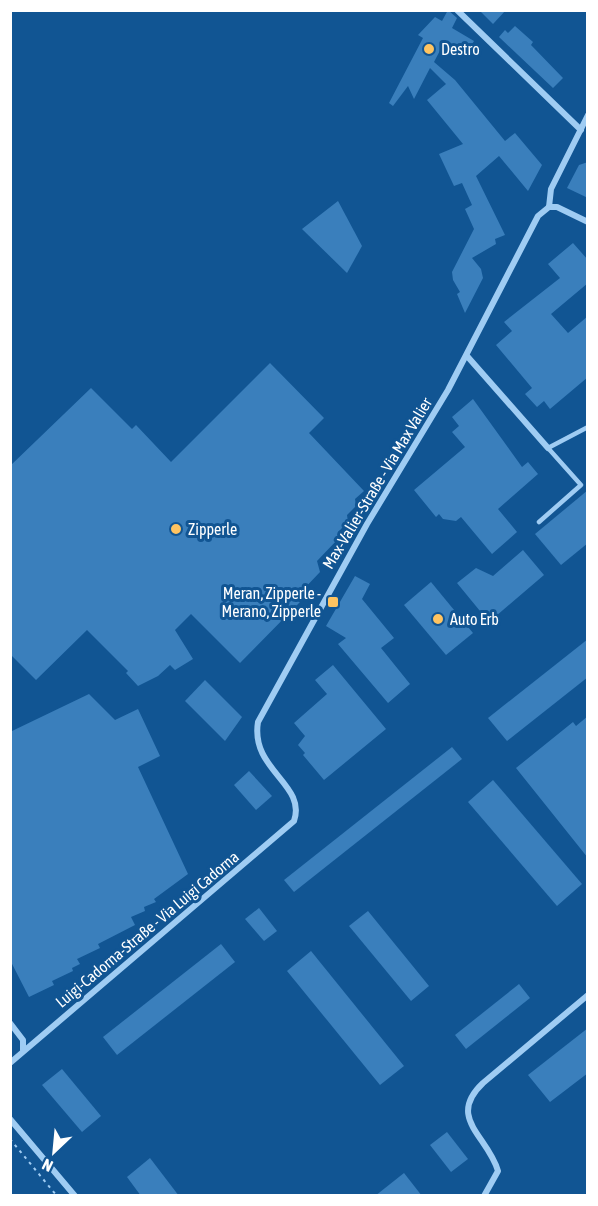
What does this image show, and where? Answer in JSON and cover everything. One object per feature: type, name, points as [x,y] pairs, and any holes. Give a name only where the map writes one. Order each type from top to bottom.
[{"type":"street","points":[[457,10],[580,130]]},
{"type":"street","name":"Max-Valier-Straße - Via Max Valier","points":[[297,813],[295,799],[264,760],[258,747],[258,722],[367,524],[467,356],[538,216],[549,207],[551,189],[588,116]]},
{"type":"street","points":[[549,207],[557,207],[588,222]]},
{"type":"street","points":[[467,356],[549,448]]},
{"type":"street","name":"Luigi-Cadorna-Straße - Via Luigi Cadorna","points":[[10,1063],[288,828],[297,813]]},
{"type":"street","points":[[484,1196],[498,1171],[495,1159],[468,1122],[469,1100],[483,1083],[588,995]]},
{"type":"street","points":[[10,1023],[23,1040],[23,1050]]},
{"type":"street","points":[[10,1119],[75,1196]]},
{"type":"lane","points":[[539,522],[581,485],[549,448],[588,427]]},
{"type":"path","points":[[10,1035],[10,1049]]},
{"type":"path","points":[[10,1139],[57,1196]]},
{"type":"building","points":[[448,10],[457,18],[452,28],[474,41],[466,54],[445,41],[434,62],[455,80],[505,141],[515,133],[542,165],[528,191],[499,156],[476,176],[505,235],[495,239],[496,244],[472,258],[481,269],[483,278],[465,313],[457,294],[460,292],[453,280],[452,272],[474,229],[465,209],[472,205],[462,183],[454,186],[439,154],[463,144],[427,100],[446,84],[430,68],[414,99],[408,86],[393,106],[389,103],[423,38],[418,35],[435,17],[442,21]]},
{"type":"building","points":[[479,10],[506,10],[493,24]]},
{"type":"building","points":[[515,26],[533,42],[531,45],[563,78],[553,88],[499,37],[505,30],[508,33]]},
{"type":"building","points":[[588,162],[588,198],[567,188],[579,165]]},
{"type":"building","points":[[338,201],[362,246],[347,273],[302,229]]},
{"type":"building","points":[[573,243],[588,260],[588,283],[551,314],[568,333],[588,316],[588,377],[550,409],[544,401],[537,407],[525,394],[532,388],[496,345],[512,331],[504,322],[560,278],[548,264]]},
{"type":"building","name":"Zipperle","points":[[270,363],[324,418],[309,433],[364,491],[355,499],[356,506],[347,515],[348,522],[338,532],[338,539],[317,561],[320,572],[301,592],[300,602],[240,663],[191,614],[175,630],[193,659],[175,670],[170,665],[158,676],[138,686],[126,673],[128,671],[87,630],[36,680],[10,654],[10,466],[91,388],[132,429],[136,425],[171,462]]},
{"type":"building","points":[[473,399],[522,467],[528,462],[538,474],[498,509],[517,532],[492,554],[461,517],[456,521],[443,519],[439,514],[436,517],[414,490],[465,447],[452,432],[459,426],[452,417]]},
{"type":"building","points":[[588,490],[588,543],[561,565],[535,534]]},
{"type":"building","points":[[523,550],[544,575],[489,622],[457,583],[476,568],[493,576]]},
{"type":"building","points":[[355,576],[370,584],[362,599],[394,638],[381,648],[410,684],[388,703],[338,644],[346,638],[326,626]]},
{"type":"building","name":"Auto Erb","points":[[431,582],[473,633],[446,655],[404,605]]},
{"type":"building","points":[[588,639],[588,677],[507,741],[488,718]]},
{"type":"building","points":[[333,665],[386,729],[324,780],[303,755],[305,753],[298,745],[305,736],[294,723],[327,694],[315,680]]},
{"type":"building","points":[[205,680],[242,717],[225,741],[185,701]]},
{"type":"building","points":[[89,694],[115,720],[138,709],[160,756],[138,767],[188,874],[154,899],[156,902],[144,907],[145,911],[131,917],[135,925],[98,944],[100,948],[77,959],[80,964],[72,968],[73,971],[52,981],[54,985],[29,997],[10,960],[10,735],[12,731]]},
{"type":"building","points":[[588,716],[588,858],[516,768],[573,722],[576,726]]},
{"type":"building","points":[[452,747],[462,759],[294,892],[284,880]]},
{"type":"building","points":[[249,771],[272,796],[256,810],[234,785]]},
{"type":"building","points":[[493,780],[582,884],[557,906],[468,802]]},
{"type":"building","points":[[259,908],[277,931],[264,941],[245,919]]},
{"type":"building","points":[[368,911],[429,986],[411,1001],[349,926]]},
{"type":"building","points":[[221,944],[235,962],[117,1055],[103,1037]]},
{"type":"building","points":[[311,951],[404,1066],[380,1085],[287,971]]},
{"type":"building","points":[[519,984],[530,998],[466,1049],[455,1035]]},
{"type":"building","points":[[588,1028],[588,1073],[550,1102],[528,1075]]},
{"type":"building","points":[[62,1069],[101,1116],[82,1132],[42,1085]]},
{"type":"building","points":[[447,1132],[468,1159],[451,1172],[430,1145]]},
{"type":"building","points":[[150,1158],[179,1196],[141,1196],[127,1177]]},
{"type":"building","points":[[404,1173],[422,1196],[375,1196]]},
{"type":"place","name":"Destro","points":[[429,49]]},
{"type":"place","name":"Zipperle","points":[[176,529]]},
{"type":"place","name":"Meran, Zipperle - Merano, Zipperle","points":[[333,602]]},
{"type":"place","name":"Auto Erb","points":[[438,619]]}]
